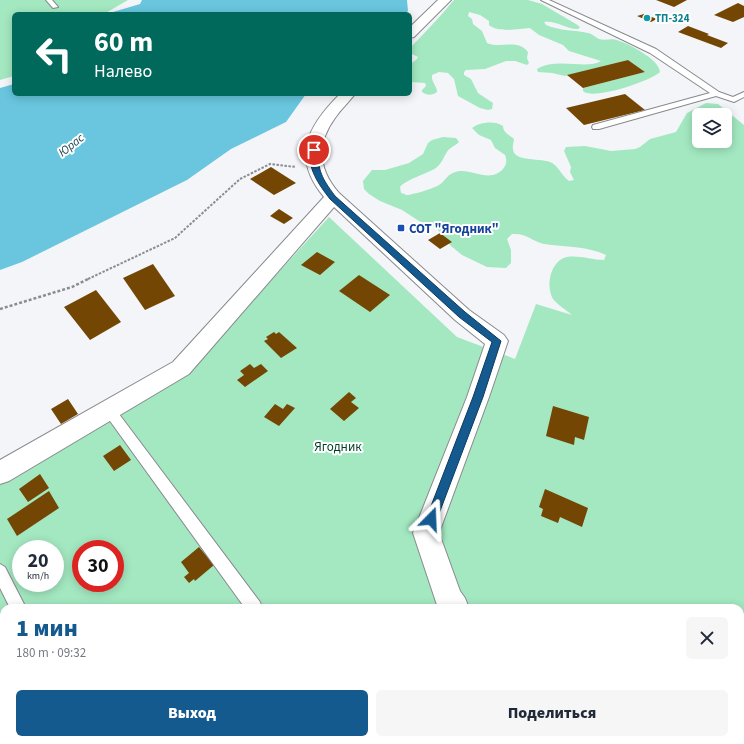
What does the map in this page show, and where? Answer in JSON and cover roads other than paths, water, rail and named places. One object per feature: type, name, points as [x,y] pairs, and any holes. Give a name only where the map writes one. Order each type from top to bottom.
[{"type":"street","points":[[412,32],[445,0]]},
{"type":"street","points":[[346,96],[332,110],[318,130],[314,150],[315,169],[323,184],[333,197],[462,315],[497,341],[478,397],[426,533],[449,600],[452,604]]},
{"type":"street","points":[[0,473],[181,368],[333,197]]},
{"type":"lane","points":[[48,0],[55,7]]},
{"type":"lane","points":[[544,0],[653,51],[716,94],[734,100],[744,94]]},
{"type":"lane","points":[[596,127],[716,94]]},
{"type":"lane","points":[[109,410],[251,604]]},
{"type":"lane","points":[[0,572],[16,604]]},
{"type":"water","points":[[142,0],[407,0],[408,11],[113,12],[140,4]]},
{"type":"water","name":"Юрас","points":[[12,85],[12,96],[305,96],[286,122],[231,149],[187,180],[22,262],[0,270],[0,88]]},
{"type":"place","name":"ТП-324","points":[[647,18]]},
{"type":"place","name":"СОТ \"Ягодник\"","points":[[401,228]]},
{"type":"park label","name":"Ягодник","points":[[338,446]]}]
